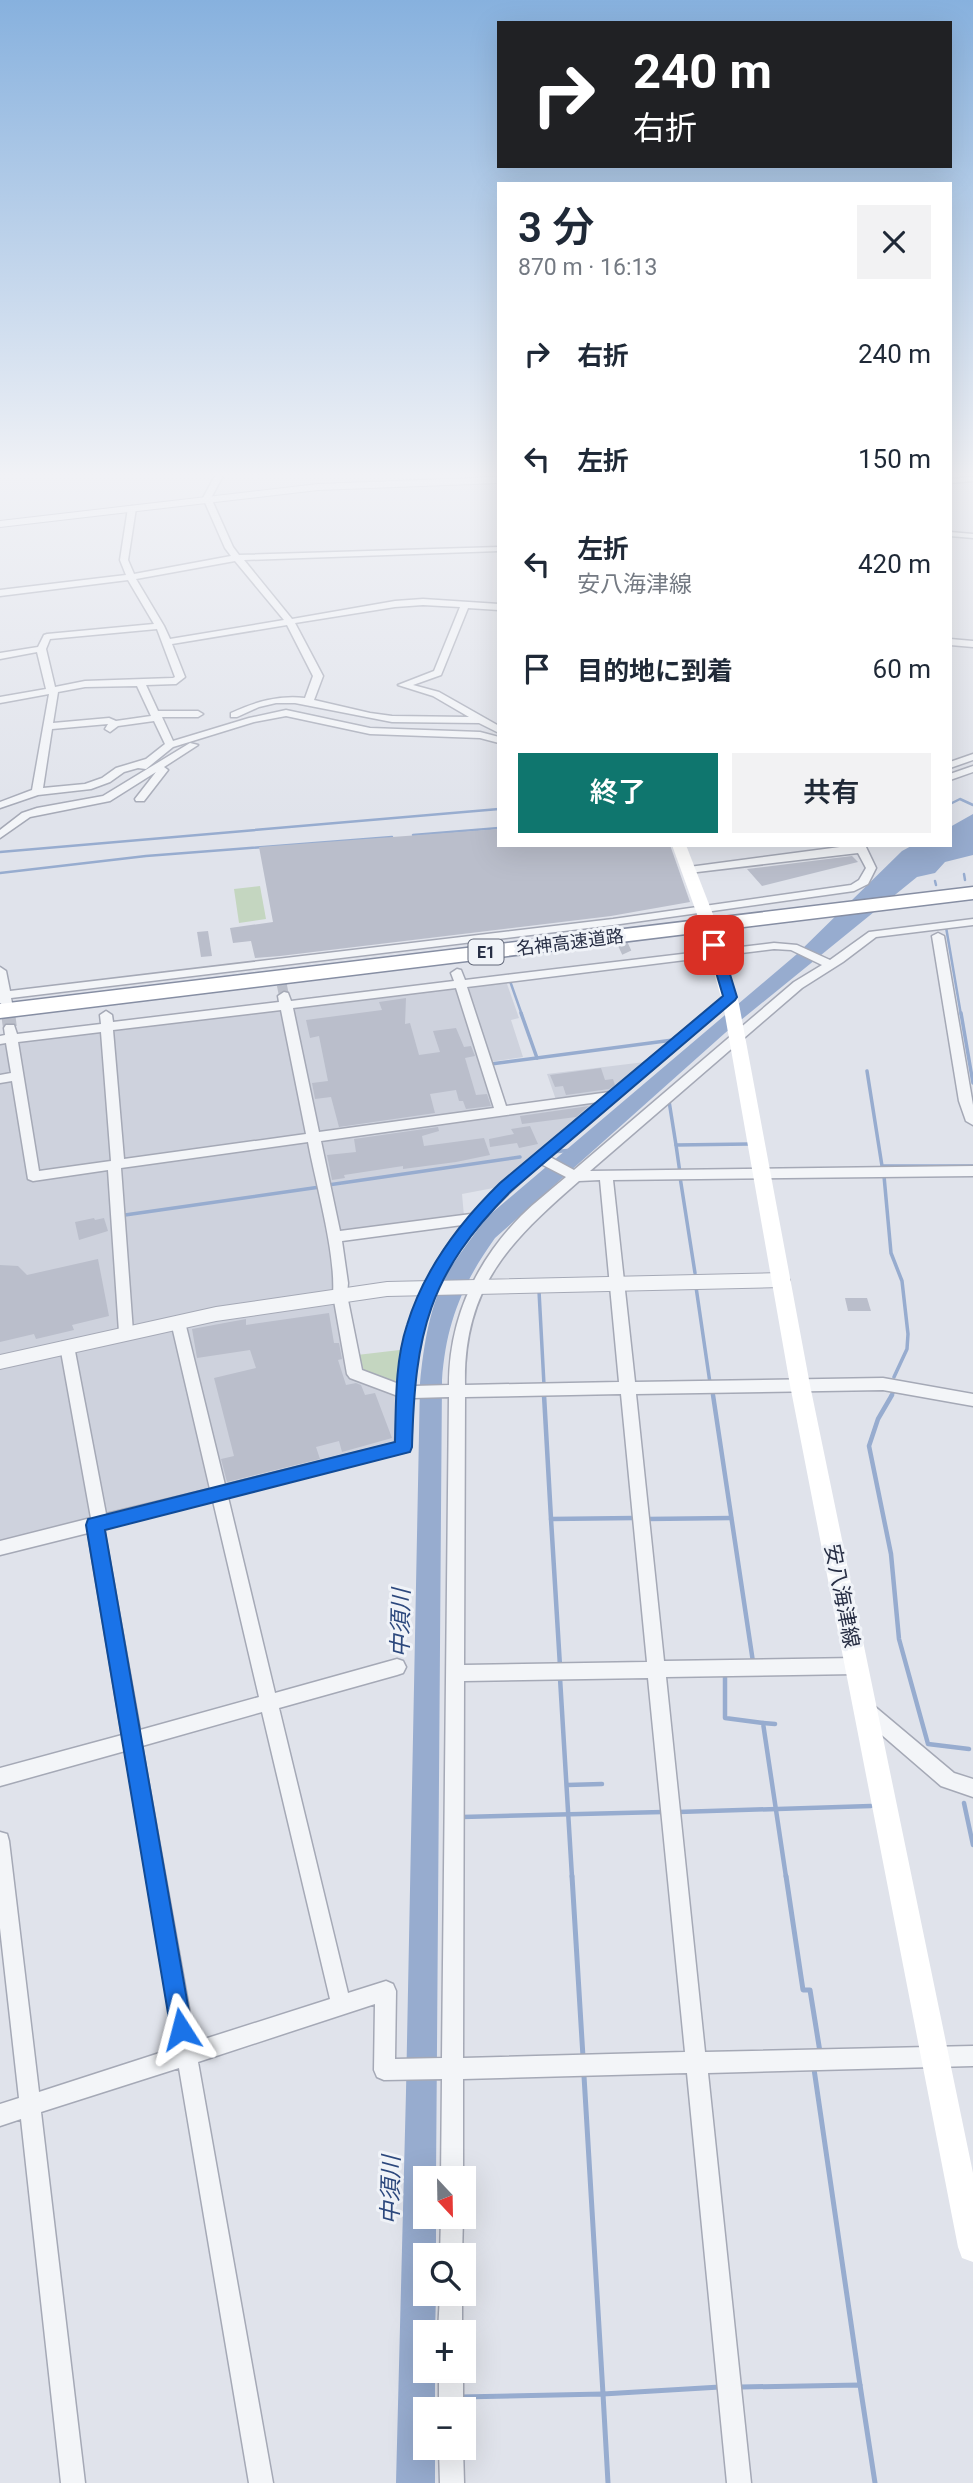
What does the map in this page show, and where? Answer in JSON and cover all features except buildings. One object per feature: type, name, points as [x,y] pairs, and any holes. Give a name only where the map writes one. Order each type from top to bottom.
[{"type":"highway","name":"名神高速道路","points":[[4,1017],[973,893]]},
{"type":"highway","name":"名神高速道路","points":[[4,1017],[973,904]]},
{"type":"main road","points":[[680,847],[704,913]]},
{"type":"main road","name":"安八海津線","points":[[715,949],[731,1000],[800,1385],[973,2247]]},
{"type":"street","points":[[0,593],[42,588]]},
{"type":"street","points":[[0,700],[85,684],[176,681],[180,677],[167,642],[137,588]]},
{"type":"street","points":[[261,588],[290,622],[318,677],[309,700]]},
{"type":"street","points":[[167,642],[395,604],[423,602],[497,607]]},
{"type":"street","points":[[465,605],[438,673],[403,685],[436,694],[497,728]]},
{"type":"street","points":[[37,792],[52,690],[41,649],[47,637],[160,626]]},
{"type":"street","points":[[952,642],[973,644]]},
{"type":"street","points":[[0,656],[41,649]]},
{"type":"street","points":[[140,683],[174,748]]},
{"type":"street","points":[[234,715],[266,701],[309,700],[390,719],[482,722]]},
{"type":"street","points":[[0,805],[37,792],[87,787],[174,748],[266,717],[286,713],[370,731],[480,735],[497,739]]},
{"type":"street","points":[[47,727],[108,721],[112,726],[157,716],[198,714]]},
{"type":"street","points":[[0,835],[26,815],[106,799],[136,782],[174,748]]},
{"type":"street","points":[[140,799],[174,748]]},
{"type":"street","points":[[952,764],[973,757]]},
{"type":"street","points":[[136,782],[141,768],[149,761]]},
{"type":"street","points":[[952,776],[973,769]]},
{"type":"street","points":[[4,1017],[106,987],[614,926],[854,888],[864,882],[871,868],[862,847],[689,870]]},
{"type":"street","points":[[451,2166],[447,2068],[456,1673],[453,1391],[458,1346],[477,1285],[505,1243],[526,1219],[737,1036],[828,963],[873,934],[973,922]]},
{"type":"street","points":[[937,936],[965,1101],[973,1121]]},
{"type":"street","points":[[4,1017],[105,1021],[715,949],[793,947],[828,963]]},
{"type":"street","points":[[0,971],[4,1017],[17,1076],[33,1176],[617,1095]]},
{"type":"street","points":[[459,978],[500,1111]]},
{"type":"street","points":[[285,1000],[334,1237],[341,1283],[340,1295],[355,1374],[408,1392],[883,1384],[973,1400]]},
{"type":"street","points":[[0,1548],[403,1447],[415,1326],[433,1286],[475,1218],[506,1187],[731,1000]]},
{"type":"street","points":[[105,1021],[126,1332]]},
{"type":"street","points":[[0,1079],[17,1076]]},
{"type":"street","points":[[544,1160],[573,1176],[973,1171]]},
{"type":"street","points":[[606,1176],[739,2483]]},
{"type":"street","points":[[334,1237],[475,1218]]},
{"type":"street","points":[[0,1362],[126,1332],[340,1295],[433,1286],[781,1280]]},
{"type":"street","points":[[178,1322],[341,2004]]},
{"type":"street","points":[[67,1346],[185,2055],[261,2483]]},
{"type":"street","points":[[456,1673],[856,1666]]},
{"type":"street","points":[[0,1777],[397,1667]]},
{"type":"street","points":[[867,1711],[948,1780],[973,1788]]},
{"type":"street","points":[[0,1840],[73,2483]]},
{"type":"street","points":[[0,2115],[386,1991],[384,2070],[936,2059],[973,2056]]},
{"type":"street","points":[[451,2460],[452,2483]]},
{"type":"shaded area","points":[[506,981],[519,1018],[511,1020],[523,1057],[489,1062],[503,1108],[556,1100],[547,1074],[653,1061],[504,1186],[462,1194],[464,1216],[328,1235],[336,1283],[335,1308],[348,1376],[393,1392],[398,1397],[397,1438],[391,1445],[0,1542],[0,1043]]},
{"type":"green space","points":[[260,886],[266,919],[239,923],[234,889]]},
{"type":"green space","points":[[408,1349],[402,1386],[360,1373],[357,1355]]},
{"type":"water","points":[[973,814],[973,855],[945,862],[935,873],[917,877],[725,1033],[495,1238],[473,1272],[458,1305],[447,1341],[442,1380],[436,2166],[413,2166],[413,2230],[436,2230],[436,2243],[413,2243],[413,2306],[436,2306],[435,2320],[413,2320],[413,2383],[435,2383],[435,2397],[413,2397],[413,2460],[435,2460],[435,2483],[396,2483],[420,1383],[426,1338],[438,1294],[451,1267],[487,1217],[797,954],[902,851],[909,847],[952,847],[952,826]]},
{"type":"waterway","points":[[952,803],[960,799],[973,805]]},
{"type":"waterway","points":[[0,852],[497,809]]},
{"type":"waterway","points":[[413,835],[497,828]]},
{"type":"waterway","points":[[0,873],[146,856],[392,837]]},
{"type":"waterway","points":[[964,874],[965,880]]},
{"type":"waterway","points":[[935,881],[936,885]]},
{"type":"waterway","points":[[946,927],[961,1015]]},
{"type":"waterway","points":[[510,981],[522,1015]]},
{"type":"waterway","points":[[521,1013],[537,1058]]},
{"type":"waterway","points":[[961,1013],[973,1083]]},
{"type":"waterway","points":[[537,1058],[673,1040]]},
{"type":"waterway","points":[[491,1064],[537,1058]]},
{"type":"waterway","points":[[867,1071],[882,1166],[973,1166]]},
{"type":"waterway","points":[[669,1101],[676,1145]]},
{"type":"waterway","points":[[676,1145],[749,1144]]},
{"type":"waterway","points":[[676,1145],[680,1173]]},
{"type":"waterway","points":[[553,1152],[572,1150]]},
{"type":"waterway","points":[[328,1185],[520,1157]]},
{"type":"waterway","points":[[884,1176],[891,1253],[902,1281],[908,1334],[907,1349],[894,1377]]},
{"type":"waterway","points":[[680,1177],[695,1273]]},
{"type":"waterway","points":[[125,1215],[320,1187]]},
{"type":"waterway","points":[[696,1287],[710,1383]]},
{"type":"waterway","points":[[539,1291],[544,1385]]},
{"type":"waterway","points":[[712,1391],[713,1396]]},
{"type":"waterway","points":[[891,1396],[894,1391]]},
{"type":"waterway","points":[[544,1395],[551,1519]]},
{"type":"waterway","points":[[713,1395],[753,1662]]},
{"type":"waterway","points":[[892,1395],[878,1419],[869,1446],[891,1554],[899,1639],[928,1744],[969,1749]]},
{"type":"waterway","points":[[551,1519],[634,1518]]},
{"type":"waterway","points":[[647,1519],[731,1518]]},
{"type":"waterway","points":[[551,1519],[560,1666]]},
{"type":"waterway","points":[[725,1674],[725,1718],[763,1723]]},
{"type":"waterway","points":[[560,1678],[568,1814]]},
{"type":"waterway","points":[[763,1723],[775,1724]]},
{"type":"waterway","points":[[763,1723],[776,1809]]},
{"type":"waterway","points":[[567,1785],[602,1784]]},
{"type":"waterway","points":[[964,1803],[973,1845]]},
{"type":"waterway","points":[[776,1809],[871,1806]]},
{"type":"waterway","points":[[678,1812],[776,1809]]},
{"type":"waterway","points":[[776,1809],[786,1877]]},
{"type":"waterway","points":[[568,1814],[663,1812]]},
{"type":"waterway","points":[[462,1817],[568,1814]]},
{"type":"waterway","points":[[568,1814],[572,1877]]},
{"type":"waterway","points":[[572,1876],[583,2057]]},
{"type":"waterway","points":[[786,1876],[803,1990],[810,1990],[820,2052]]},
{"type":"waterway","points":[[814,2069],[860,2385]]},
{"type":"waterway","points":[[584,2076],[603,2394]]},
{"type":"waterway","points":[[741,2387],[860,2385]]},
{"type":"waterway","points":[[860,2385],[875,2483]]},
{"type":"waterway","points":[[603,2394],[720,2387]]},
{"type":"waterway","points":[[460,2397],[603,2394]]},
{"type":"waterway","points":[[603,2394],[608,2483]]},
{"type":"tunnel","points":[[706,917],[714,945]]},
{"type":"tunnel","points":[[616,930],[627,953]]},
{"type":"tunnel","points":[[279,970],[284,996]]},
{"type":"tunnel","points":[[6,1003],[8,1015]]},
{"type":"tunnel","points":[[8,1013],[10,1028]]},
{"type":"route","points":[[181,2029],[95,1525],[403,1447],[405,1392],[415,1326],[437,1272],[475,1218],[506,1187],[730,997],[714,945]]},
{"type":"water label","name":"中須川","points":[[401,1623]]},
{"type":"water label","name":"中須川","points":[[391,2190]]}]
